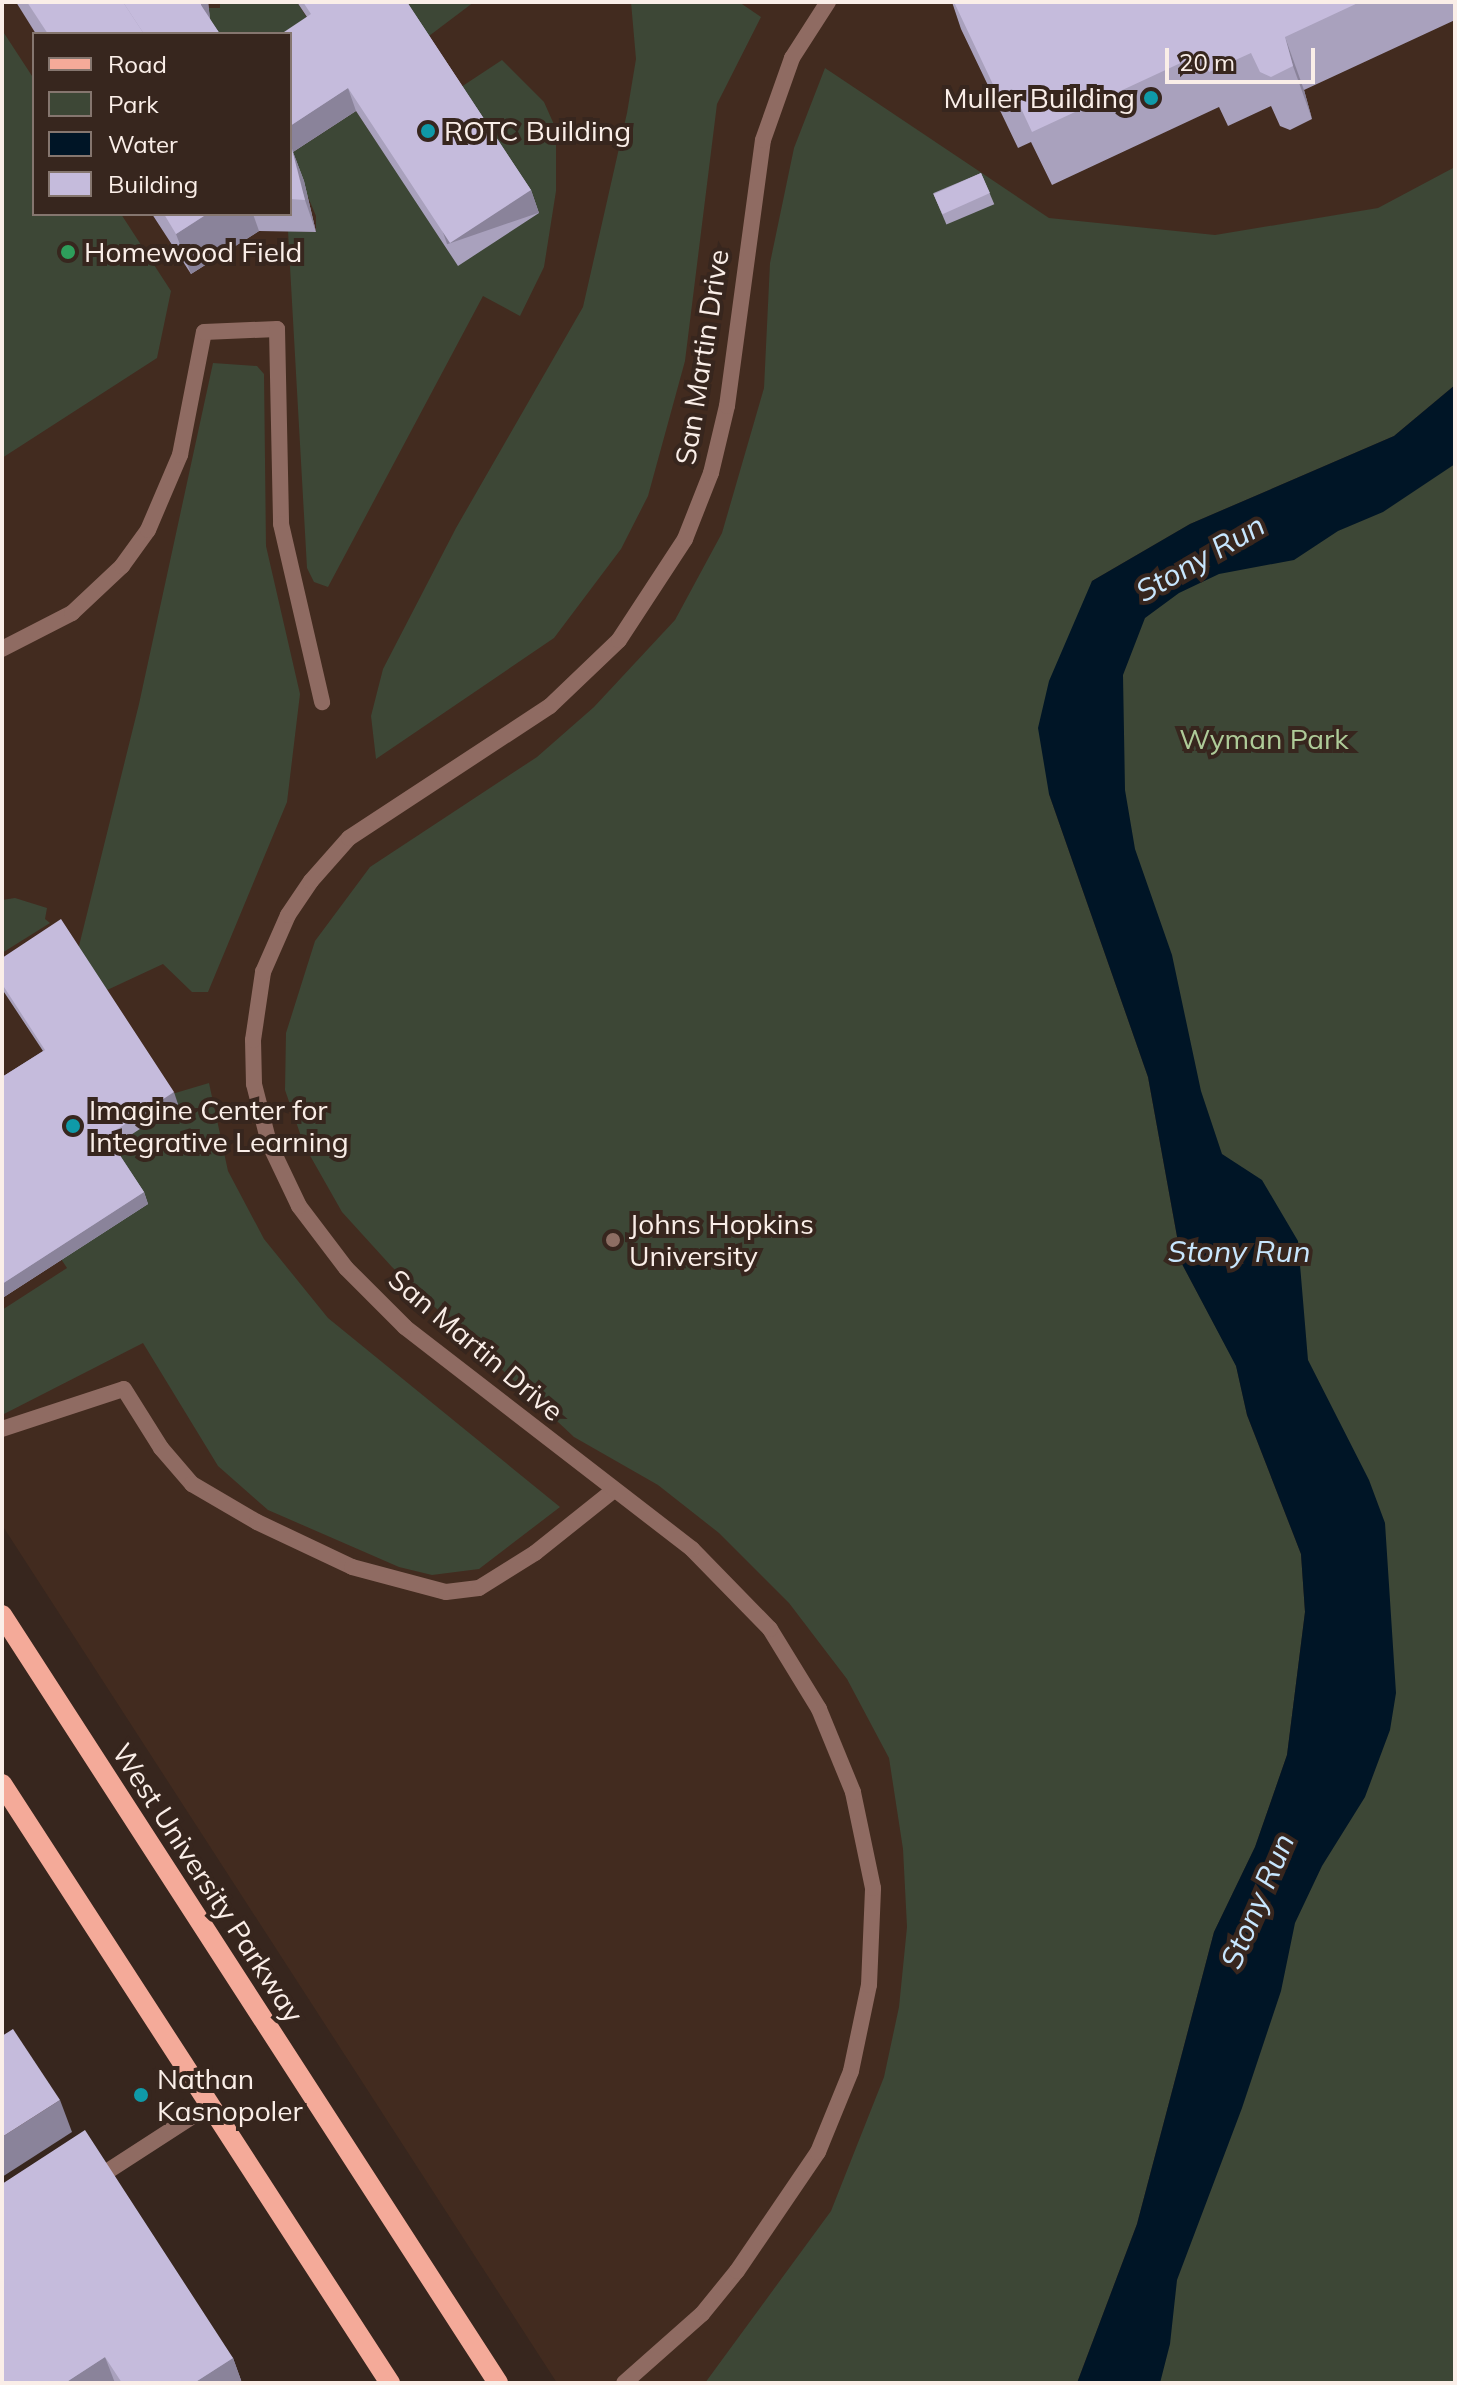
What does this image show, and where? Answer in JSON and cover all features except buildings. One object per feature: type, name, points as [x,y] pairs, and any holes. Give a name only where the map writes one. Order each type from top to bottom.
[{"type":"main road","name":"West University Parkway","points":[[2,1615],[498,2383]]},
{"type":"main road","points":[[2,1784],[390,2383]]},
{"type":"street","name":"San Martin Drive","points":[[624,2383],[702,2314],[782,2210],[818,2152],[851,2071],[866,1999],[873,1888],[853,1792],[819,1709],[770,1629],[692,1549],[405,1327],[346,1268],[299,1206],[269,1143],[254,1084],[257,1003],[263,972],[288,915],[349,838],[550,706],[619,640],[685,539],[711,473],[727,406],[763,140],[792,58],[828,2]]},
{"type":"street","points":[[2,649],[72,613],[122,566],[148,530],[180,455],[204,332],[277,329],[281,524],[322,702]]},
{"type":"street","points":[[2,1429],[124,1389],[161,1448],[192,1484],[257,1522],[352,1567],[446,1592],[479,1588],[535,1553],[614,1490]]},
{"type":"street","points":[[80,2189],[210,2105]]},
{"type":"shaded area","name":"Johns Hopkins University","points":[[2,2],[1455,2],[1455,428],[1314,1461],[1116,2383],[557,2383],[2,1525]]},
{"type":"green space","points":[[220,2],[297,2],[319,37],[292,36],[292,32],[212,32],[207,8],[220,8]]},
{"type":"green space","points":[[401,2],[474,2],[425,39]]},
{"type":"green space","points":[[631,2],[739,2],[761,17],[717,104],[685,361],[648,496],[621,549],[554,638],[376,759],[371,716],[383,669],[456,528],[583,307],[627,113],[636,59]]},
{"type":"green space","name":"Homewood Field","points":[[2,30],[32,76],[32,216],[122,216],[171,291],[157,358],[2,458]]},
{"type":"green space","points":[[502,60],[544,102],[556,129],[556,191],[544,267],[520,316],[483,296],[328,587],[314,582],[307,568],[288,231],[316,232],[316,216],[292,153],[356,111],[459,265],[458,89]]},
{"type":"green space","points":[[825,68],[1049,218],[1215,235],[1378,208],[1455,167],[1455,385],[1394,436],[1190,524],[1092,581],[1049,794],[1148,1077],[1182,1264],[1236,1365],[1247,1415],[1301,1554],[1305,1612],[1287,1755],[1255,1847],[1214,1932],[1137,2224],[1077,2383],[705,2383],[831,2211],[884,2077],[899,2007],[907,1927],[903,1849],[889,1758],[847,1679],[789,1603],[719,1533],[658,1485],[574,1437],[392,1267],[342,1212],[304,1145],[285,1090],[286,1033],[315,941],[370,867],[537,757],[594,707],[675,620],[722,533],[764,388],[770,263],[794,148]]},
{"type":"green space","points":[[213,363],[257,366],[264,374],[266,546],[300,694],[287,802],[208,992],[192,992],[163,964],[105,991],[78,950],[139,704]]},
{"type":"green space","name":"Wyman Park","points":[[1455,428],[1455,2383],[1116,2383],[1343,1596],[1249,1331],[1082,659],[1126,600]]},
{"type":"green space","points":[[15,898],[47,908],[45,919],[50,923],[2,953],[2,900]]},
{"type":"green space","points":[[209,1083],[228,1171],[264,1239],[328,1318],[560,1507],[479,1569],[432,1575],[399,1567],[268,1510],[218,1466],[143,1343],[2,1415],[2,1310],[67,1268],[61,1259],[111,1148],[172,1094]]},
{"type":"water","name":"Stony Run","points":[[1455,385],[1455,464],[1383,512],[1338,531],[1294,560],[1219,574],[1179,593],[1145,618],[1123,675],[1125,790],[1135,849],[1172,955],[1201,1091],[1222,1154],[1262,1180],[1298,1241],[1308,1360],[1369,1480],[1385,1523],[1396,1693],[1390,1730],[1365,1797],[1322,1866],[1295,1923],[1281,1991],[1242,2108],[1177,2280],[1170,2344],[1160,2383],[1077,2383],[1137,2224],[1214,1932],[1255,1847],[1287,1755],[1305,1612],[1301,1554],[1247,1415],[1236,1366],[1182,1264],[1148,1077],[1049,794],[1038,728],[1049,681],[1092,581],[1190,524],[1394,436]]},
{"type":"place","name":"Muller Building","points":[[1151,98]]},
{"type":"place","name":"ROTC Building","points":[[428,131]]},
{"type":"place","name":"Homewood Field","points":[[68,252]]},
{"type":"place","name":"Imagine Center for Integrative Learning","points":[[73,1126]]},
{"type":"place","name":"Johns Hopkins University","points":[[613,1240]]},
{"type":"place","name":"Nathan Kasnopoler","points":[[141,2095]]}]
